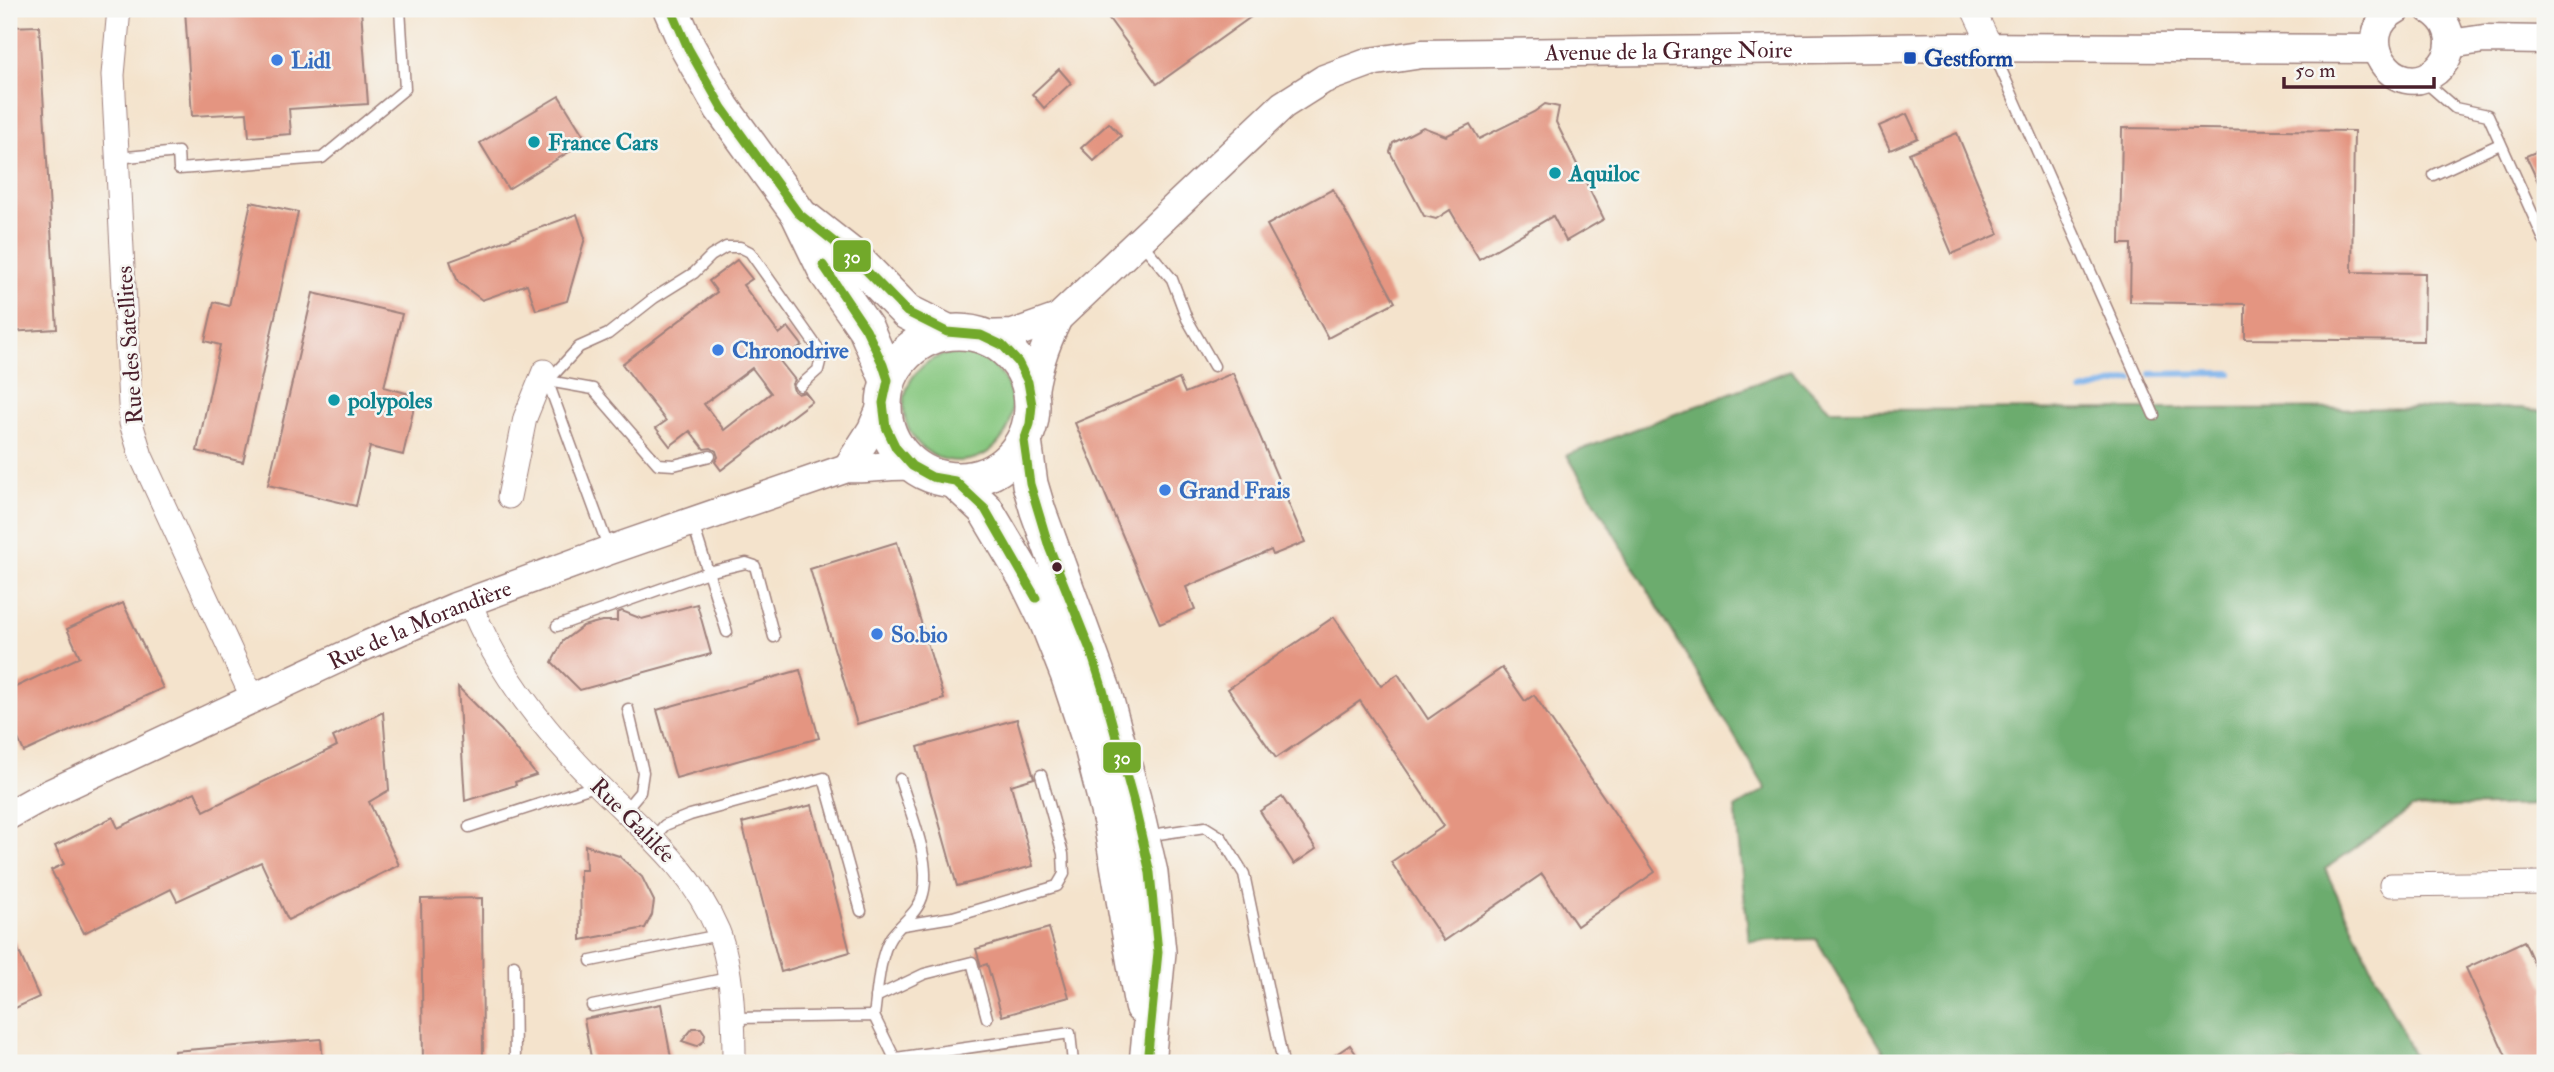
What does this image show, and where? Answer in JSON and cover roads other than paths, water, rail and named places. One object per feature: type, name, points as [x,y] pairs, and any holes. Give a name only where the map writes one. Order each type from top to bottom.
[{"type":"main road","points":[[670,9],[688,48],[722,108],[798,213],[827,273],[866,329],[885,392],[886,427],[896,448],[912,466],[932,477],[955,481],[976,479],[995,471],[1012,458],[1024,441],[1030,424],[1032,405],[1028,382],[1018,362],[1002,345],[907,312],[853,257],[798,213]]},
{"type":"main road","points":[[885,392],[897,362],[911,348],[928,337],[964,333]]},
{"type":"main road","points":[[1024,441],[1030,484],[1038,511],[1091,652],[1114,725],[1150,873],[1158,953],[1148,1051]]},
{"type":"main road","points":[[955,481],[985,509],[1026,578],[1068,674],[1092,747],[1111,822],[1148,1051]]},
{"type":"street","name":"Rue des Satellites","points":[[118,9],[113,75],[131,423],[146,467],[246,684],[256,697]]},
{"type":"street","points":[[1973,9],[1991,47]]},
{"type":"street","points":[[2397,9],[2385,18],[2379,27],[2376,49],[2388,69],[2409,79],[2421,79],[2432,74],[2448,56],[2449,33],[2444,22],[2429,9]]},
{"type":"street","points":[[2450,44],[2484,39],[2545,40]]},
{"type":"street","name":"Avenue de la Grange Noire","points":[[1032,405],[1036,372],[1058,318],[1283,105],[1324,79],[1370,62],[1422,54],[1991,47],[2376,49]]},
{"type":"street","name":"Avenue de la Grange Noire","points":[[964,333],[1013,334],[1058,318]]},
{"type":"street","points":[[509,497],[525,418],[546,376]]},
{"type":"street","points":[[847,468],[872,429],[885,392]]},
{"type":"street","name":"Rue de la Morandière","points":[[9,815],[375,642],[470,602],[610,550],[847,468],[864,470],[890,464],[912,466]]},
{"type":"street","name":"Rue Galilée","points":[[470,602],[481,629],[528,706],[598,785],[677,863],[701,896],[719,935],[728,978],[733,1018],[734,1063]]},
{"type":"street","points":[[2391,885],[2545,883]]},
{"type":"lane","points":[[117,158],[178,152],[180,169],[322,158],[405,89],[400,9]]},
{"type":"lane","points":[[1991,47],[2154,415]]},
{"type":"lane","points":[[2421,79],[2455,108],[2488,115],[2545,242]]},
{"type":"lane","points":[[2433,175],[2500,144]]},
{"type":"lane","points":[[1140,242],[1172,279],[1187,319],[1214,366]]},
{"type":"lane","points":[[546,376],[579,347],[608,334],[654,298],[694,273],[711,256],[726,247],[740,247],[750,252],[822,355],[818,370],[800,386]]},
{"type":"lane","points":[[546,376],[593,389],[658,464],[674,465],[710,456]]},
{"type":"lane","points":[[546,376],[610,550]]},
{"type":"lane","points":[[692,521],[727,632]]},
{"type":"lane","points":[[556,626],[708,572],[746,562],[755,566],[774,637]]},
{"type":"lane","points":[[624,811],[640,792],[643,772],[628,709]]},
{"type":"lane","points":[[903,925],[953,917],[1057,886],[1064,874],[1063,855],[1041,775]]},
{"type":"lane","points":[[652,839],[666,825],[690,815],[824,778],[861,911]]},
{"type":"lane","points":[[900,779],[925,864],[925,882],[923,897],[891,938],[885,952],[876,997],[874,1016],[897,1060],[1070,1033],[1073,1063]]},
{"type":"lane","points":[[469,827],[598,785]]},
{"type":"lane","points":[[1142,836],[1205,827],[1222,837],[1244,874],[1283,1063]]},
{"type":"lane","points":[[591,961],[719,935]]},
{"type":"lane","points":[[876,997],[924,974],[972,962],[987,1018]]},
{"type":"lane","points":[[514,965],[515,1063]]},
{"type":"lane","points":[[592,1006],[728,978]]},
{"type":"lane","points":[[733,1018],[874,1016]]},
{"type":"waterway","points":[[2151,374],[2231,373]]},
{"type":"waterway","points":[[2082,391],[2132,379]]},
{"type":"place","name":"Gestform","points":[[1910,58]]},
{"type":"place","name":"Lidl","points":[[277,60]]},
{"type":"place","name":"France Cars","points":[[534,142]]},
{"type":"place","name":"Aquiloc","points":[[1555,173]]},
{"type":"place","name":"Chronodrive","points":[[718,350]]},
{"type":"place","name":"polypoles","points":[[334,400]]},
{"type":"place","name":"Grand Frais","points":[[1165,490]]},
{"type":"place","name":"So.bio","points":[[877,634]]}]
